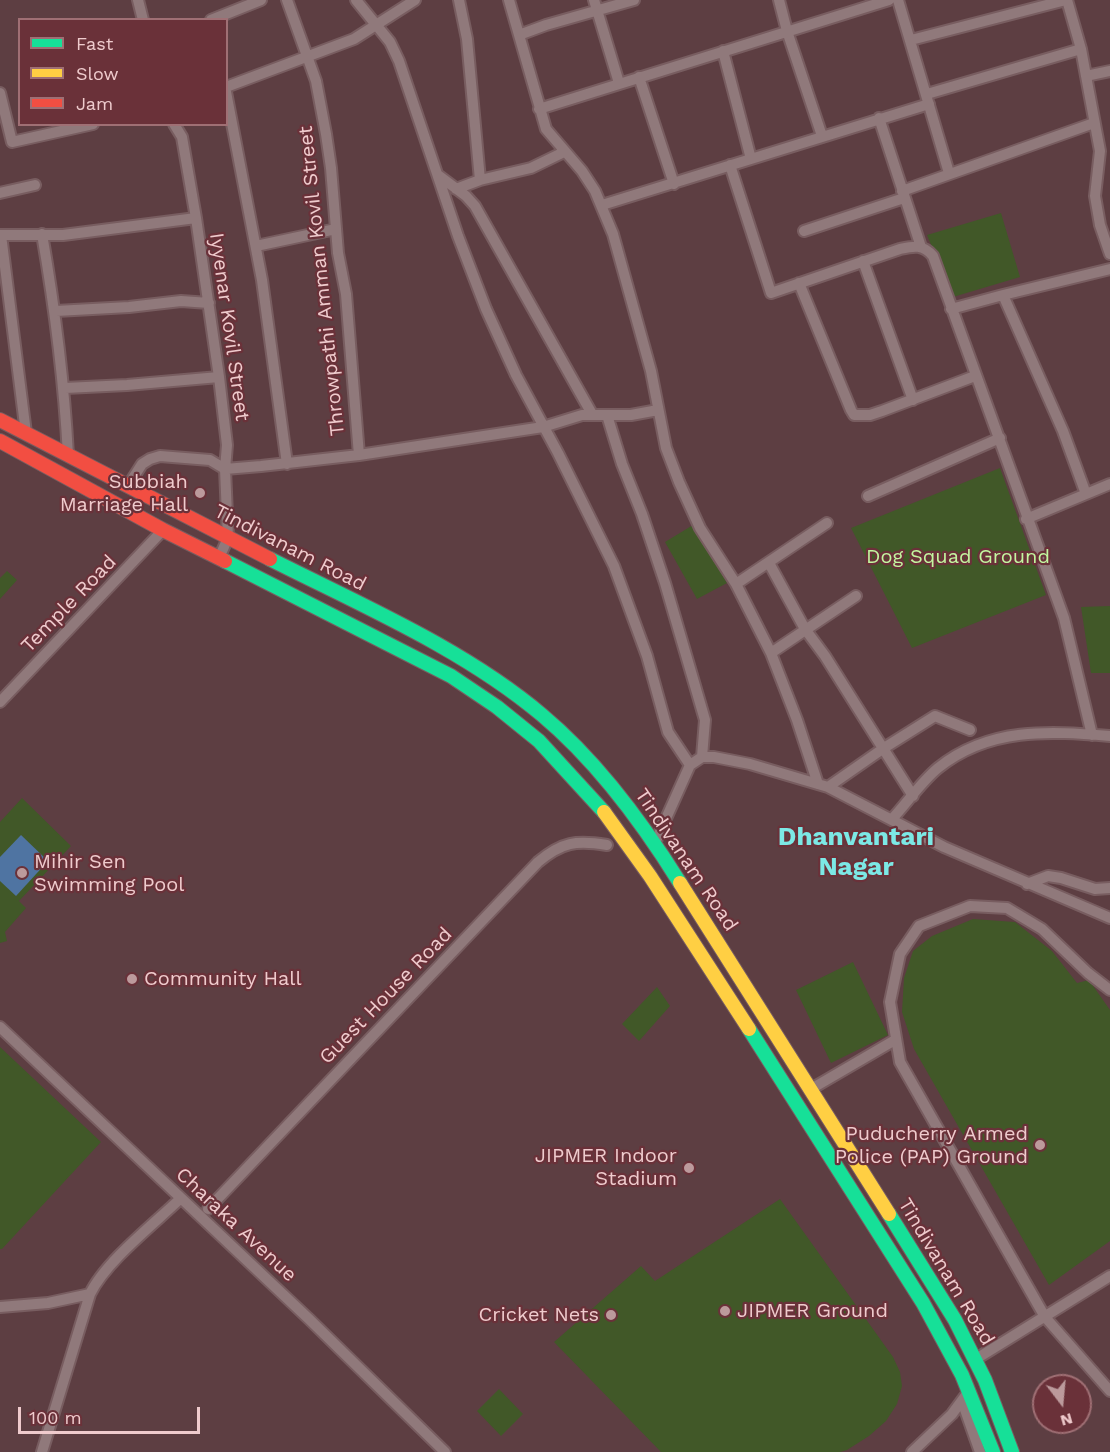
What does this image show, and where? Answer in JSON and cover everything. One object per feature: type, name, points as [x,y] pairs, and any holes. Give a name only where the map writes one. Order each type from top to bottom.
[{"type":"highway","name":"Tindivanam Road","points":[[0,420],[455,654],[513,691],[555,726],[628,807],[655,843],[811,1089],[955,1320],[976,1359],[1012,1452]]},
{"type":"highway","points":[[0,441],[163,530],[451,676],[497,707],[538,741],[575,779],[622,836],[794,1099],[935,1322],[970,1389],[993,1452]]},
{"type":"highway","points":[[794,1099],[811,1089]]},
{"type":"street","points":[[138,0],[142,18]]},
{"type":"street","points":[[216,18],[261,0]]},
{"type":"street","name":"Throwpathi Amman Kovil Street","points":[[286,0],[316,81],[326,134],[336,229],[346,294],[359,455]]},
{"type":"street","points":[[356,0],[390,42],[399,61],[486,309],[516,375],[614,566],[647,656],[668,732],[690,765]]},
{"type":"street","points":[[228,86],[354,39],[415,0]]},
{"type":"street","points":[[459,0],[467,39],[480,180]]},
{"type":"street","points":[[508,0],[546,129],[582,171],[602,205],[613,234],[651,371],[666,448],[678,482],[705,537],[736,584],[771,653],[823,786]]},
{"type":"street","points":[[594,0],[619,83]]},
{"type":"street","points":[[519,35],[634,0]]},
{"type":"street","points":[[779,0],[822,136]]},
{"type":"street","points":[[539,109],[889,0]]},
{"type":"street","points":[[898,0],[949,173]]},
{"type":"street","points":[[911,40],[1066,0],[1081,49],[1094,123],[1105,150],[1095,196],[1110,254]]},
{"type":"street","points":[[602,205],[879,118],[928,99],[1081,49]]},
{"type":"street","points":[[723,51],[751,159]]},
{"type":"street","points":[[1086,76],[1110,71]]},
{"type":"street","points":[[639,77],[674,183]]},
{"type":"street","points":[[0,93],[12,142],[84,126]]},
{"type":"street","points":[[228,102],[256,246],[287,464]]},
{"type":"street","points":[[879,118],[921,247]]},
{"type":"street","points":[[804,231],[903,195],[949,173],[1094,123]]},
{"type":"street","name":"Iyyenar Kovil Street","points":[[175,126],[182,137],[219,377],[226,445],[228,538]]},
{"type":"street","points":[[456,189],[480,180],[531,168],[564,152]]},
{"type":"street","points":[[730,165],[771,293],[900,249],[921,247],[933,256],[975,376],[1000,438],[1026,519],[1064,618],[1092,735]]},
{"type":"street","points":[[438,175],[475,206],[592,414]]},
{"type":"street","points":[[0,194],[34,185]]},
{"type":"street","points":[[26,433],[1,235],[63,235],[196,218]]},
{"type":"street","points":[[256,246],[336,229]]},
{"type":"street","points":[[42,234],[56,311],[65,388],[68,455]]},
{"type":"street","points":[[863,261],[913,400]]},
{"type":"street","points":[[951,309],[1110,269]]},
{"type":"street","points":[[799,283],[854,415],[870,415],[975,376]]},
{"type":"street","points":[[1003,295],[1059,421],[1086,494]]},
{"type":"street","points":[[56,311],[129,307],[181,301],[209,303]]},
{"type":"street","points":[[65,388],[128,386],[219,377]]},
{"type":"street","points":[[128,486],[142,464],[160,456],[210,460],[225,469],[287,464],[543,427],[592,414],[631,415],[658,410]]},
{"type":"street","points":[[607,415],[622,464],[642,514],[665,583],[705,720],[702,757]]},
{"type":"street","points":[[868,496],[1000,438]]},
{"type":"street","points":[[1026,519],[1110,484]]},
{"type":"street","points":[[736,584],[827,524]]},
{"type":"street","name":"Temple Road","points":[[0,702],[163,530]]},
{"type":"street","points":[[219,558],[228,538]]},
{"type":"street","points":[[769,563],[805,629],[825,656],[913,796]]},
{"type":"street","points":[[771,653],[856,596]]},
{"type":"street","points":[[823,786],[935,716],[970,730]]},
{"type":"street","points":[[892,819],[938,769],[974,745],[1009,736],[1047,732],[1110,736]]},
{"type":"street","points":[[655,843],[690,765],[702,757],[714,757],[750,764],[823,786],[944,847],[1110,918]]},
{"type":"street","name":"Guest House Road","points":[[208,1209],[538,862],[553,850],[564,846],[589,843],[607,845]]},
{"type":"street","points":[[1027,884],[1048,876],[1095,889],[1110,888]]},
{"type":"street","points":[[1110,990],[1088,973],[1042,929],[1007,908],[970,906],[919,926],[900,954],[890,1002],[900,1062],[1045,1317],[1110,1391]]},
{"type":"street","name":"Charaka Avenue","points":[[0,1027],[206,1221],[445,1452]]},
{"type":"street","points":[[811,1089],[895,1040]]},
{"type":"street","points":[[42,1452],[90,1294],[101,1275],[181,1198]]},
{"type":"street","points":[[196,1212],[208,1209],[206,1221]]},
{"type":"street","points":[[976,1359],[1110,1276]]},
{"type":"street","points":[[0,1307],[48,1303],[90,1294]]},
{"type":"street","points":[[912,1452],[952,1414],[970,1389]]},
{"type":"street","points":[[962,1401],[980,1452]]},
{"type":"green space","points":[[1001,213],[1020,277],[953,297],[927,235]]},
{"type":"green space","name":"Dog Squad Ground","points":[[1000,468],[1046,595],[912,648],[851,528]]},
{"type":"green space","points":[[693,525],[727,583],[697,599],[665,542]]},
{"type":"green space","points":[[7,571],[17,580],[0,599],[0,578]]},
{"type":"green space","points":[[1110,606],[1110,673],[1091,673],[1081,607]]},
{"type":"green space","name":"Mihir Sen Swimming Pool","points":[[22,798],[71,846],[19,901],[26,908],[5,932],[7,941],[0,943],[0,822]]},
{"type":"green space","name":"Puducherry Armed Police (PAP) Ground","points":[[973,919],[1015,922],[1052,951],[1077,983],[1089,980],[1110,1010],[1110,1241],[1049,1285],[914,1049],[902,1012],[904,978],[913,951],[932,936]]},
{"type":"green space","points":[[853,962],[888,1035],[831,1063],[796,990]]},
{"type":"green space","points":[[657,987],[670,1006],[639,1041],[622,1024]]},
{"type":"green space","points":[[0,1047],[101,1142],[2,1249],[0,1249]]},
{"type":"green space","name":"JIPMER Ground","points":[[780,1199],[893,1357],[900,1372],[902,1386],[897,1404],[886,1421],[869,1436],[840,1452],[661,1452],[554,1342],[641,1266],[655,1281]]},
{"type":"green space","points":[[499,1389],[523,1414],[501,1436],[477,1411]]},
{"type":"water","points":[[21,835],[48,861],[16,896],[0,881],[0,857]]},
{"type":"traffic: fast","points":[[270,559],[446,649],[512,691],[562,733],[600,772],[650,837],[680,883]]},
{"type":"traffic: fast","points":[[225,561],[451,676],[497,707],[539,741],[604,812]]},
{"type":"traffic: fast","points":[[749,1029],[923,1303],[962,1375],[993,1452]]},
{"type":"traffic: fast","points":[[889,1214],[955,1320],[985,1380],[1012,1452]]},
{"type":"traffic: slow","points":[[604,812],[650,876],[749,1029]]},
{"type":"traffic: slow","points":[[680,883],[889,1214]]},
{"type":"traffic: jam","points":[[0,420],[270,559]]},
{"type":"traffic: jam","points":[[0,441],[163,530],[225,561]]},
{"type":"place","name":"Subbiah Marriage Hall","points":[[200,493]]},
{"type":"place","name":"Mihir Sen Swimming Pool","points":[[22,873]]},
{"type":"place","name":"Community Hall","points":[[132,979]]},
{"type":"place","name":"Puducherry Armed Police (PAP) Ground","points":[[1040,1145]]},
{"type":"place","name":"JIPMER Indoor Stadium","points":[[689,1168]]},
{"type":"place","name":"JIPMER Ground","points":[[725,1311]]},
{"type":"place","name":"Cricket Nets","points":[[611,1315]]},
{"type":"district","name":"Dhanvantari Nagar","points":[[856,852]]}]
